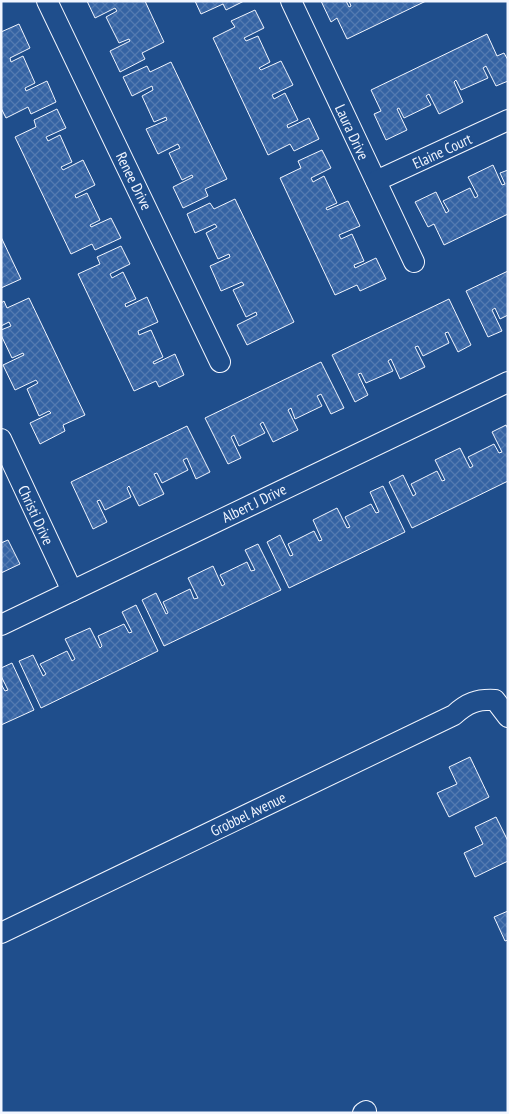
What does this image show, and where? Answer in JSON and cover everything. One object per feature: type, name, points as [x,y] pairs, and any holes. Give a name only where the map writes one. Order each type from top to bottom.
[{"type":"street","name":"Renee Drive","points":[[48,1],[220,362]]},
{"type":"street","name":"Laura Drive","points":[[291,1],[414,262]]},
{"type":"street","name":"Elaine Court","points":[[376,181],[508,120]]},
{"type":"street","name":"Albert J Drive","points":[[1,625],[508,382]]},
{"type":"street","name":"Christi Drive","points":[[1,439],[72,591]]},
{"type":"street","name":"Grobbel Avenue","points":[[1,933],[454,714],[465,705],[480,699],[495,700],[508,717]]},
{"type":"building","points":[[87,1],[145,1],[164,42],[142,53],[145,59],[120,72],[110,51],[130,41],[129,39],[119,43],[106,17],[117,11],[115,8],[95,18]]},
{"type":"building","points":[[195,1],[244,1],[226,10],[223,4],[201,14]]},
{"type":"building","points":[[321,1],[346,1],[349,7],[351,6],[349,1],[426,1],[347,39],[337,18],[331,22]]},
{"type":"building","points":[[255,10],[264,28],[244,38],[246,41],[258,36],[270,62],[259,68],[261,70],[281,61],[293,85],[272,95],[274,99],[285,93],[298,120],[287,125],[288,128],[309,118],[319,139],[294,151],[290,144],[268,155],[213,38],[235,27],[231,21]]},
{"type":"building","points":[[19,24],[30,48],[10,58],[11,62],[23,56],[35,83],[25,88],[26,91],[47,81],[56,102],[31,114],[28,107],[6,118],[1,108],[1,32]]},
{"type":"building","points":[[487,34],[497,56],[504,53],[508,60],[508,81],[496,86],[486,66],[483,68],[488,78],[461,90],[456,80],[454,82],[463,102],[439,114],[429,94],[426,96],[431,105],[404,118],[399,108],[397,109],[407,130],[386,140],[374,114],[381,111],[371,90]]},
{"type":"building","points":[[171,62],[227,179],[205,189],[208,196],[183,208],[173,187],[193,177],[192,175],[182,180],[169,153],[180,148],[178,144],[158,154],[146,129],[167,120],[166,117],[154,122],[142,96],[153,90],[152,86],[132,96],[123,77],[147,66],[150,72]]},
{"type":"building","points":[[57,109],[66,128],[46,137],[48,141],[60,135],[72,162],[61,167],[63,170],[83,160],[95,185],[75,195],[76,198],[87,193],[100,220],[90,225],[91,227],[111,218],[121,238],[95,250],[92,244],[71,254],[15,137],[36,127],[34,120]]},
{"type":"building","points":[[322,150],[331,168],[311,178],[313,182],[324,176],[337,203],[326,208],[327,210],[348,201],[360,226],[339,235],[341,239],[352,234],[364,261],[354,265],[355,268],[376,258],[386,279],[360,291],[357,285],[335,295],[280,178],[301,168],[298,161]]},
{"type":"building","points":[[493,165],[502,185],[505,184],[500,173],[508,170],[508,214],[444,245],[434,224],[428,227],[415,202],[436,192],[446,213],[449,211],[443,201],[470,188],[475,198],[478,196],[468,177]]},
{"type":"building","points":[[235,199],[294,322],[247,345],[237,325],[257,315],[256,312],[246,317],[233,290],[244,285],[242,282],[221,291],[210,266],[230,257],[229,254],[218,259],[206,233],[217,227],[215,224],[195,233],[187,214],[210,203],[214,209]]},
{"type":"building","points":[[1,237],[21,279],[1,288]]},
{"type":"building","points":[[121,246],[130,264],[110,274],[112,278],[123,272],[136,299],[125,304],[126,307],[147,297],[158,322],[138,331],[139,335],[151,330],[163,357],[153,362],[154,364],[175,354],[184,375],[159,387],[156,381],[134,391],[78,274],[100,264],[97,257]]},
{"type":"building","points":[[508,271],[508,315],[500,319],[495,308],[492,310],[502,331],[488,337],[466,291]]},
{"type":"building","points":[[29,298],[85,415],[63,425],[65,431],[40,444],[30,423],[51,413],[49,411],[39,416],[27,389],[38,383],[36,380],[15,390],[3,365],[24,355],[23,353],[12,358],[1,335],[1,330],[11,326],[9,322],[1,326],[1,303],[4,301],[7,308]]},
{"type":"building","points":[[449,299],[471,345],[458,352],[448,332],[445,333],[449,343],[423,356],[418,346],[415,347],[425,367],[400,379],[391,359],[388,361],[393,371],[366,383],[361,373],[358,374],[368,395],[355,402],[332,355]]},
{"type":"building","points":[[321,362],[344,408],[331,414],[321,394],[317,396],[322,406],[295,419],[291,408],[288,410],[298,430],[273,442],[263,422],[260,424],[265,433],[239,446],[234,435],[231,437],[241,458],[228,464],[205,418]]},
{"type":"building","points":[[506,425],[508,429],[508,481],[412,528],[389,482],[403,475],[413,496],[416,494],[411,484],[437,471],[442,481],[445,480],[435,460],[460,448],[470,468],[473,466],[468,457],[494,444],[499,453],[502,452],[492,432]]},
{"type":"building","points":[[187,426],[210,472],[196,479],[187,458],[183,460],[188,470],[162,483],[157,473],[154,474],[164,494],[139,506],[129,486],[127,488],[131,497],[105,510],[100,500],[97,501],[107,522],[93,529],[71,482]]},
{"type":"building","points":[[383,486],[405,532],[289,588],[267,542],[280,535],[290,556],[293,555],[288,544],[314,531],[319,541],[322,540],[313,520],[337,508],[347,528],[350,527],[345,517],[371,504],[376,513],[379,512],[370,492]]},
{"type":"building","points":[[8,540],[20,564],[1,573],[1,543]]},
{"type":"building","points":[[258,544],[281,590],[164,646],[142,600],[156,593],[166,614],[168,613],[163,602],[190,589],[194,599],[198,598],[188,578],[213,566],[222,586],[225,584],[220,575],[247,562],[251,571],[255,570],[245,550]]},
{"type":"building","points":[[136,605],[158,651],[41,708],[19,661],[33,655],[43,676],[46,674],[40,664],[67,651],[72,661],[75,659],[65,639],[90,628],[100,648],[102,646],[98,636],[124,624],[129,633],[132,632],[122,612]]},
{"type":"building","points":[[12,663],[34,710],[1,725],[1,684],[5,691],[8,690],[1,676],[1,668]]},
{"type":"building","points":[[470,757],[489,797],[449,817],[437,793],[457,784],[449,767]]},
{"type":"building","points":[[496,817],[508,841],[508,861],[475,877],[464,853],[483,844],[475,827]]},
{"type":"building","points":[[508,911],[508,940],[505,941],[494,917]]}]
